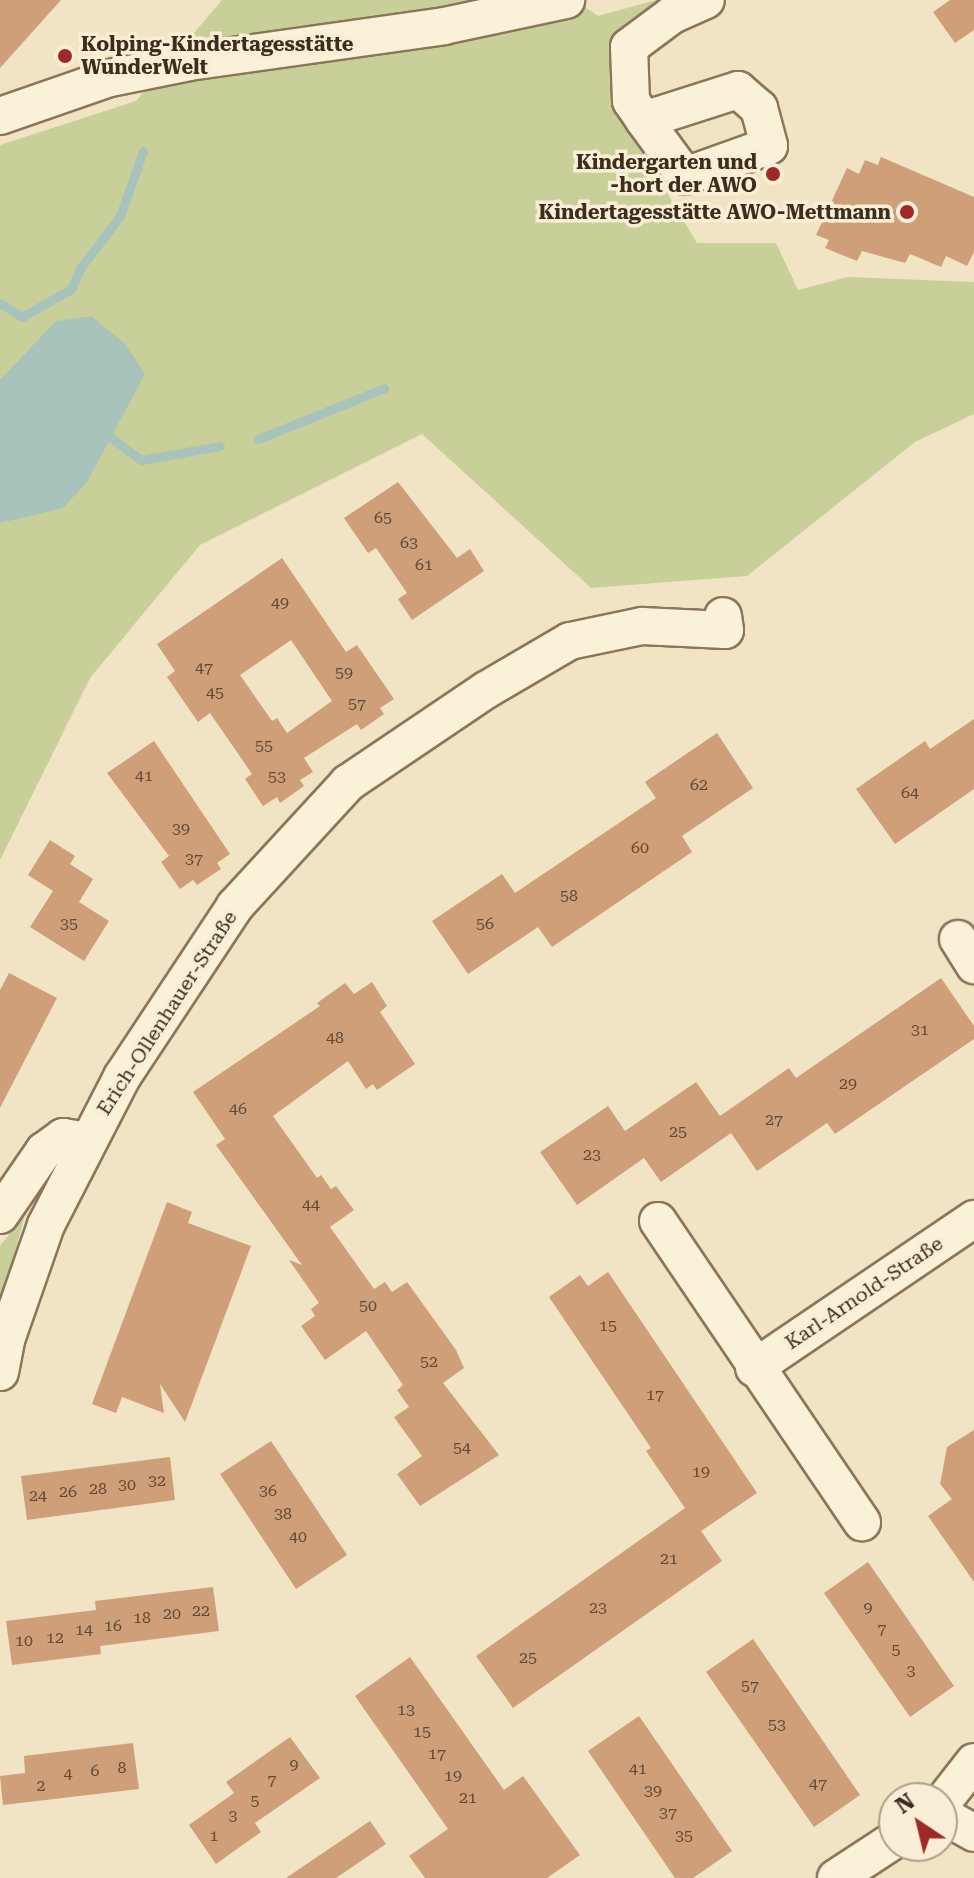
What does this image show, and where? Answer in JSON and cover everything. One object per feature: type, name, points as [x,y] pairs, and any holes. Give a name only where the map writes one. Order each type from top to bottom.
[{"type":"street","points":[[0,116],[110,78],[189,62],[444,26],[566,0]]},
{"type":"street","points":[[644,120],[631,101],[629,47],[672,15],[706,0]]},
{"type":"street","name":"Erich-Ollenhauer-Straße","points":[[0,1372],[7,1337],[46,1225],[122,1077],[235,906],[348,783],[486,690],[570,641],[642,626],[725,630],[723,616]]},
{"type":"street","points":[[0,1215],[44,1151],[63,1137],[87,1141]]},
{"type":"street","name":"Karl-Arnold-Straße","points":[[754,1368],[974,1219]]},
{"type":"street","points":[[658,1221],[754,1368],[862,1522]]},
{"type":"street","points":[[958,1782],[974,1762]]},
{"type":"street","points":[[836,1878],[878,1850]]},
{"type":"green space","points":[[222,0],[575,0],[598,16],[656,0],[691,0],[622,40],[616,107],[697,243],[776,243],[798,290],[848,277],[974,282],[974,414],[915,442],[747,576],[591,588],[422,434],[200,545],[90,678],[0,860],[0,145],[136,101]]},
{"type":"green space","points":[[25,1214],[0,1313],[0,1246]]},
{"type":"water","points":[[91,316],[125,344],[145,374],[87,482],[63,508],[0,523],[0,380],[56,321]]},
{"type":"building","points":[[0,0],[61,0],[0,68]]},
{"type":"building","points":[[950,0],[974,0],[974,30],[955,43],[933,12]]},
{"type":"building","name":"Kindertagesstätte AWO-Mettmann","points":[[881,157],[974,197],[974,252],[967,266],[946,256],[941,267],[910,254],[905,263],[862,251],[857,261],[825,248],[829,240],[816,235],[847,168],[859,174],[865,160],[878,165]]},
{"type":"building","points":[[398,482],[457,558],[470,549],[484,571],[412,620],[398,599],[407,593],[376,548],[368,553],[344,518]]},
{"type":"building","points":[[282,558],[346,652],[357,645],[394,699],[380,708],[384,714],[361,730],[357,724],[304,758],[313,772],[300,780],[304,786],[280,803],[277,797],[263,806],[245,779],[252,774],[210,713],[198,722],[167,677],[175,671],[157,644]],"holes":[[[291,640],[332,701],[287,733],[277,718],[272,721],[240,675]]]},
{"type":"building","points":[[974,719],[974,789],[895,844],[856,789],[925,741],[930,749]]},
{"type":"building","points":[[717,733],[753,788],[682,836],[692,852],[552,947],[538,927],[468,974],[432,921],[502,874],[515,893],[656,798],[645,782]]},
{"type":"building","points":[[154,741],[230,854],[217,863],[221,869],[197,885],[193,880],[180,889],[161,862],[169,856],[107,773]]},
{"type":"building","points":[[50,840],[75,856],[70,864],[93,879],[79,902],[109,921],[84,961],[30,927],[53,891],[28,875]]},
{"type":"building","points":[[9,973],[57,998],[0,1108],[0,990]]},
{"type":"building","points":[[941,978],[974,1026],[974,1039],[835,1134],[827,1123],[757,1171],[731,1133],[661,1182],[644,1158],[577,1205],[540,1152],[608,1106],[625,1131],[696,1082],[720,1116],[789,1068],[796,1078]]},
{"type":"building","points":[[372,982],[387,1006],[380,1012],[415,1064],[377,1090],[373,1084],[366,1089],[348,1061],[273,1116],[317,1178],[321,1175],[331,1189],[336,1186],[354,1210],[330,1227],[374,1289],[385,1282],[392,1292],[407,1282],[456,1350],[464,1368],[443,1383],[499,1455],[420,1506],[397,1474],[422,1456],[394,1417],[409,1407],[397,1390],[403,1385],[366,1331],[325,1360],[301,1326],[315,1316],[311,1309],[319,1303],[289,1260],[302,1265],[216,1145],[225,1139],[193,1092],[320,1006],[317,1003],[345,983],[354,994]]},
{"type":"building","points":[[167,1202],[192,1212],[188,1223],[251,1246],[185,1422],[160,1384],[164,1413],[122,1397],[116,1413],[92,1404]]},
{"type":"building","points":[[608,1272],[757,1493],[701,1531],[722,1561],[513,1708],[476,1656],[685,1508],[646,1451],[651,1448],[549,1297],[580,1275],[588,1286]]},
{"type":"building","points":[[974,1430],[974,1582],[928,1516],[952,1499],[940,1484],[947,1447]]},
{"type":"building","points":[[271,1441],[347,1555],[296,1589],[220,1474]]},
{"type":"building","points":[[170,1457],[175,1500],[27,1520],[21,1476]]},
{"type":"building","points":[[868,1562],[954,1686],[910,1717],[824,1593]]},
{"type":"building","points":[[213,1587],[219,1631],[100,1646],[101,1654],[12,1665],[6,1621],[96,1610],[95,1601]]},
{"type":"building","points":[[753,1639],[860,1795],[814,1827],[706,1672]]},
{"type":"building","points":[[410,1657],[504,1790],[523,1776],[580,1855],[547,1878],[425,1878],[409,1856],[448,1829],[355,1696]]},
{"type":"building","points":[[639,1716],[732,1851],[693,1878],[675,1878],[588,1751]]},
{"type":"building","points":[[290,1737],[320,1778],[255,1823],[261,1832],[216,1864],[189,1825],[234,1793],[226,1782]]},
{"type":"building","points":[[133,1743],[139,1789],[3,1805],[0,1776],[25,1773],[24,1756]]},
{"type":"building","points":[[370,1821],[386,1844],[336,1878],[286,1878]]},
{"type":"waterway","points":[[0,303],[22,317],[71,289],[81,267],[120,216],[143,151]]},
{"type":"waterway","points":[[258,439],[384,388]]},
{"type":"waterway","points":[[102,431],[141,460],[220,446]]},
{"type":"place","name":"Kolping-Kindertagesstätte WunderWelt","points":[[65,56]]},
{"type":"place","name":"Kindergarten und -hort der AWO","points":[[773,174]]},
{"type":"place","name":"Kindertagesstätte AWO-Mettmann","points":[[907,212]]}]
